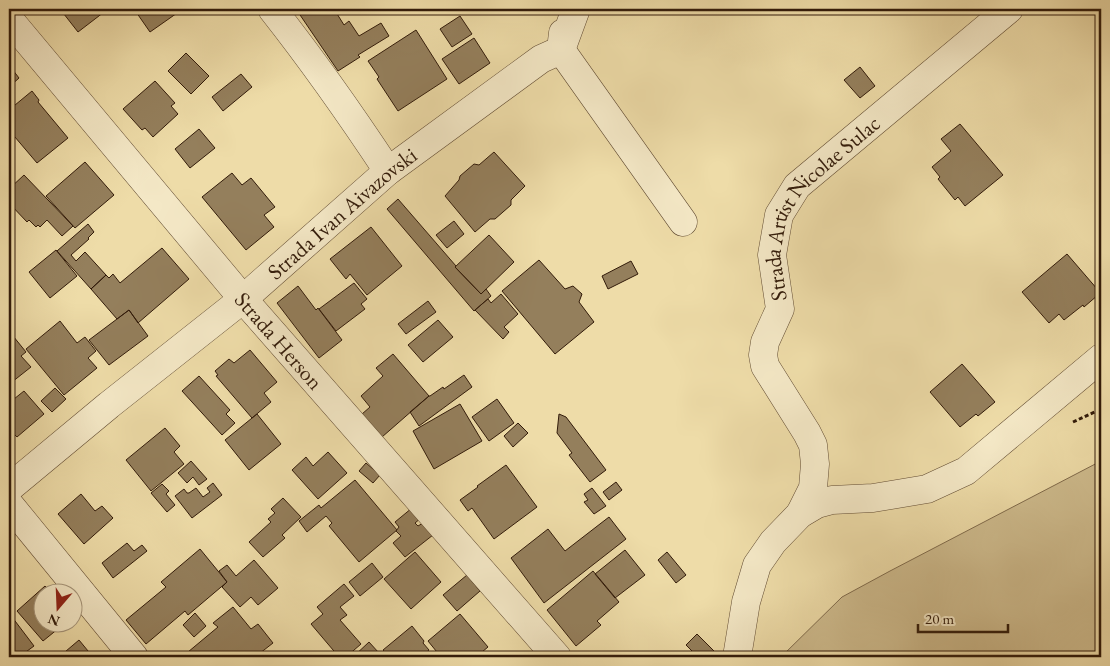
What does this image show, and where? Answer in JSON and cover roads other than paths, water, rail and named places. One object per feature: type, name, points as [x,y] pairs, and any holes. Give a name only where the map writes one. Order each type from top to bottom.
[{"type":"street","points":[[272,9],[295,38],[388,171]]},
{"type":"street","points":[[551,54],[563,24],[561,9]]},
{"type":"street","points":[[551,54],[576,9]]},
{"type":"street","name":"Strada Artist Nicolae Sulac","points":[[800,514],[813,488],[815,464],[813,446],[807,433],[764,366],[763,355],[766,342],[780,309],[772,255],[780,215],[797,186],[1009,9]]},
{"type":"street","name":"Strada Herson","points":[[9,19],[243,299],[557,657]]},
{"type":"street","points":[[551,54],[683,222]]},
{"type":"street","name":"Strada Ivan Aivazovski","points":[[9,488],[243,299],[388,171],[551,54]]},
{"type":"street","points":[[737,657],[746,602],[757,565],[773,542],[800,514],[817,504],[832,500],[874,498],[926,489],[966,471],[1101,358]]},
{"type":"street","points":[[9,504],[134,657]]}]
